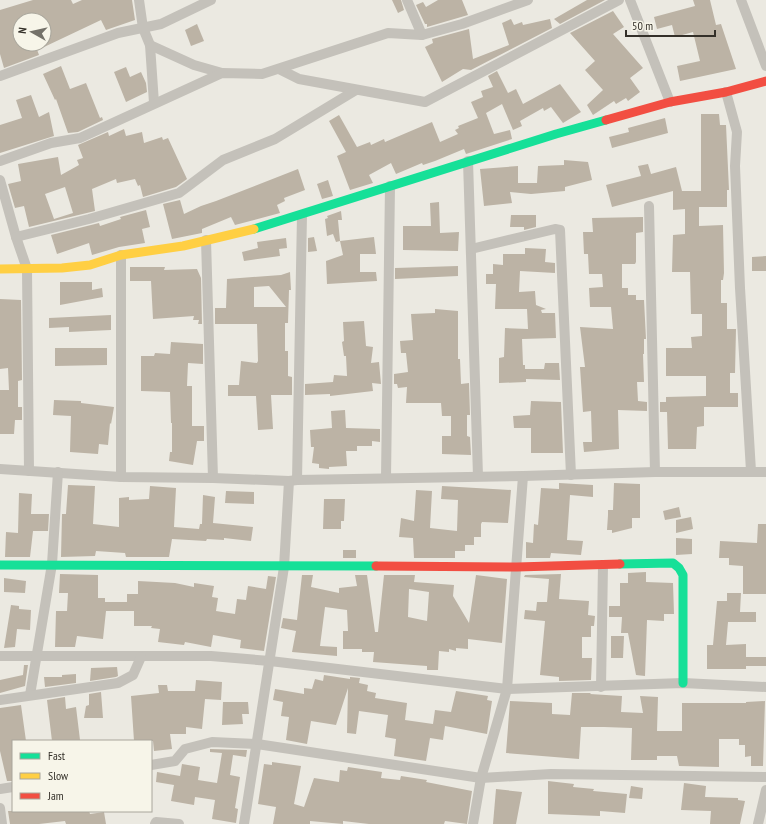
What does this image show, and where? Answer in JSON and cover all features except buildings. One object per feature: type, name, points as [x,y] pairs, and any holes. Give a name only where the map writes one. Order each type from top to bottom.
[{"type":"street","points":[[139,0],[144,28],[150,45],[154,103]]},
{"type":"street","points":[[0,76],[96,40],[161,24],[211,0]]},
{"type":"street","points":[[407,0],[422,35]]},
{"type":"street","points":[[150,45],[194,65],[222,73],[262,74],[388,33],[422,35],[462,24],[528,0]]},
{"type":"street","points":[[279,69],[299,79],[425,102],[619,0]]},
{"type":"street","points":[[630,0],[670,102]]},
{"type":"street","points":[[741,0],[766,66]]},
{"type":"street","points":[[0,160],[51,143],[80,138],[222,73]]},
{"type":"street","points":[[0,269],[62,268],[90,265],[121,255],[183,246],[263,227],[556,134],[670,102],[726,92],[766,80]]},
{"type":"street","points":[[16,237],[89,219],[179,193],[223,160],[275,139],[356,90]]},
{"type":"street","points":[[726,92],[737,132],[735,166],[740,288],[751,471]]},
{"type":"street","points":[[468,161],[478,476]]},
{"type":"street","points":[[0,180],[16,237],[27,269],[29,471]]},
{"type":"street","points":[[386,478],[390,186]]},
{"type":"street","points":[[650,206],[655,472]]},
{"type":"street","points":[[244,824],[284,567],[293,480],[302,215]]},
{"type":"street","points":[[471,248],[555,229],[560,230],[571,475]]},
{"type":"street","points":[[206,240],[213,478]]},
{"type":"street","points":[[121,255],[121,477]]},
{"type":"street","points":[[0,469],[121,477],[293,480],[655,472],[766,472]]},
{"type":"street","points":[[30,695],[35,656],[52,564],[58,472]]},
{"type":"street","points":[[473,824],[481,778],[507,689],[523,476]]},
{"type":"street","points":[[0,565],[52,564],[284,567],[517,567],[673,563],[679,568],[682,575],[683,683]]},
{"type":"street","points":[[601,687],[603,565]]},
{"type":"street","points":[[0,656],[211,656],[270,661],[507,689],[601,687],[683,683],[766,687]]},
{"type":"street","points":[[0,700],[118,683],[133,674],[141,657]]},
{"type":"street","points":[[152,765],[175,760],[185,749],[212,742],[257,744],[481,778],[551,774],[766,777]]},
{"type":"street","points":[[0,789],[12,786]]},
{"type":"street","points":[[758,824],[766,790]]},
{"type":"street","points":[[0,808],[2,824]]},
{"type":"street","points":[[155,824],[156,822],[179,824]]},
{"type":"traffic: fast","points":[[254,229],[556,134],[606,120]]},
{"type":"traffic: fast","points":[[620,564],[673,563],[679,568],[683,575],[683,683]]},
{"type":"traffic: fast","points":[[0,565],[376,566]]},
{"type":"traffic: slow","points":[[0,269],[62,268],[90,265],[121,255],[183,246],[254,229]]},
{"type":"traffic: jam","points":[[606,120],[670,102],[726,92],[766,81]]},
{"type":"traffic: jam","points":[[376,566],[517,567],[620,564]]}]
